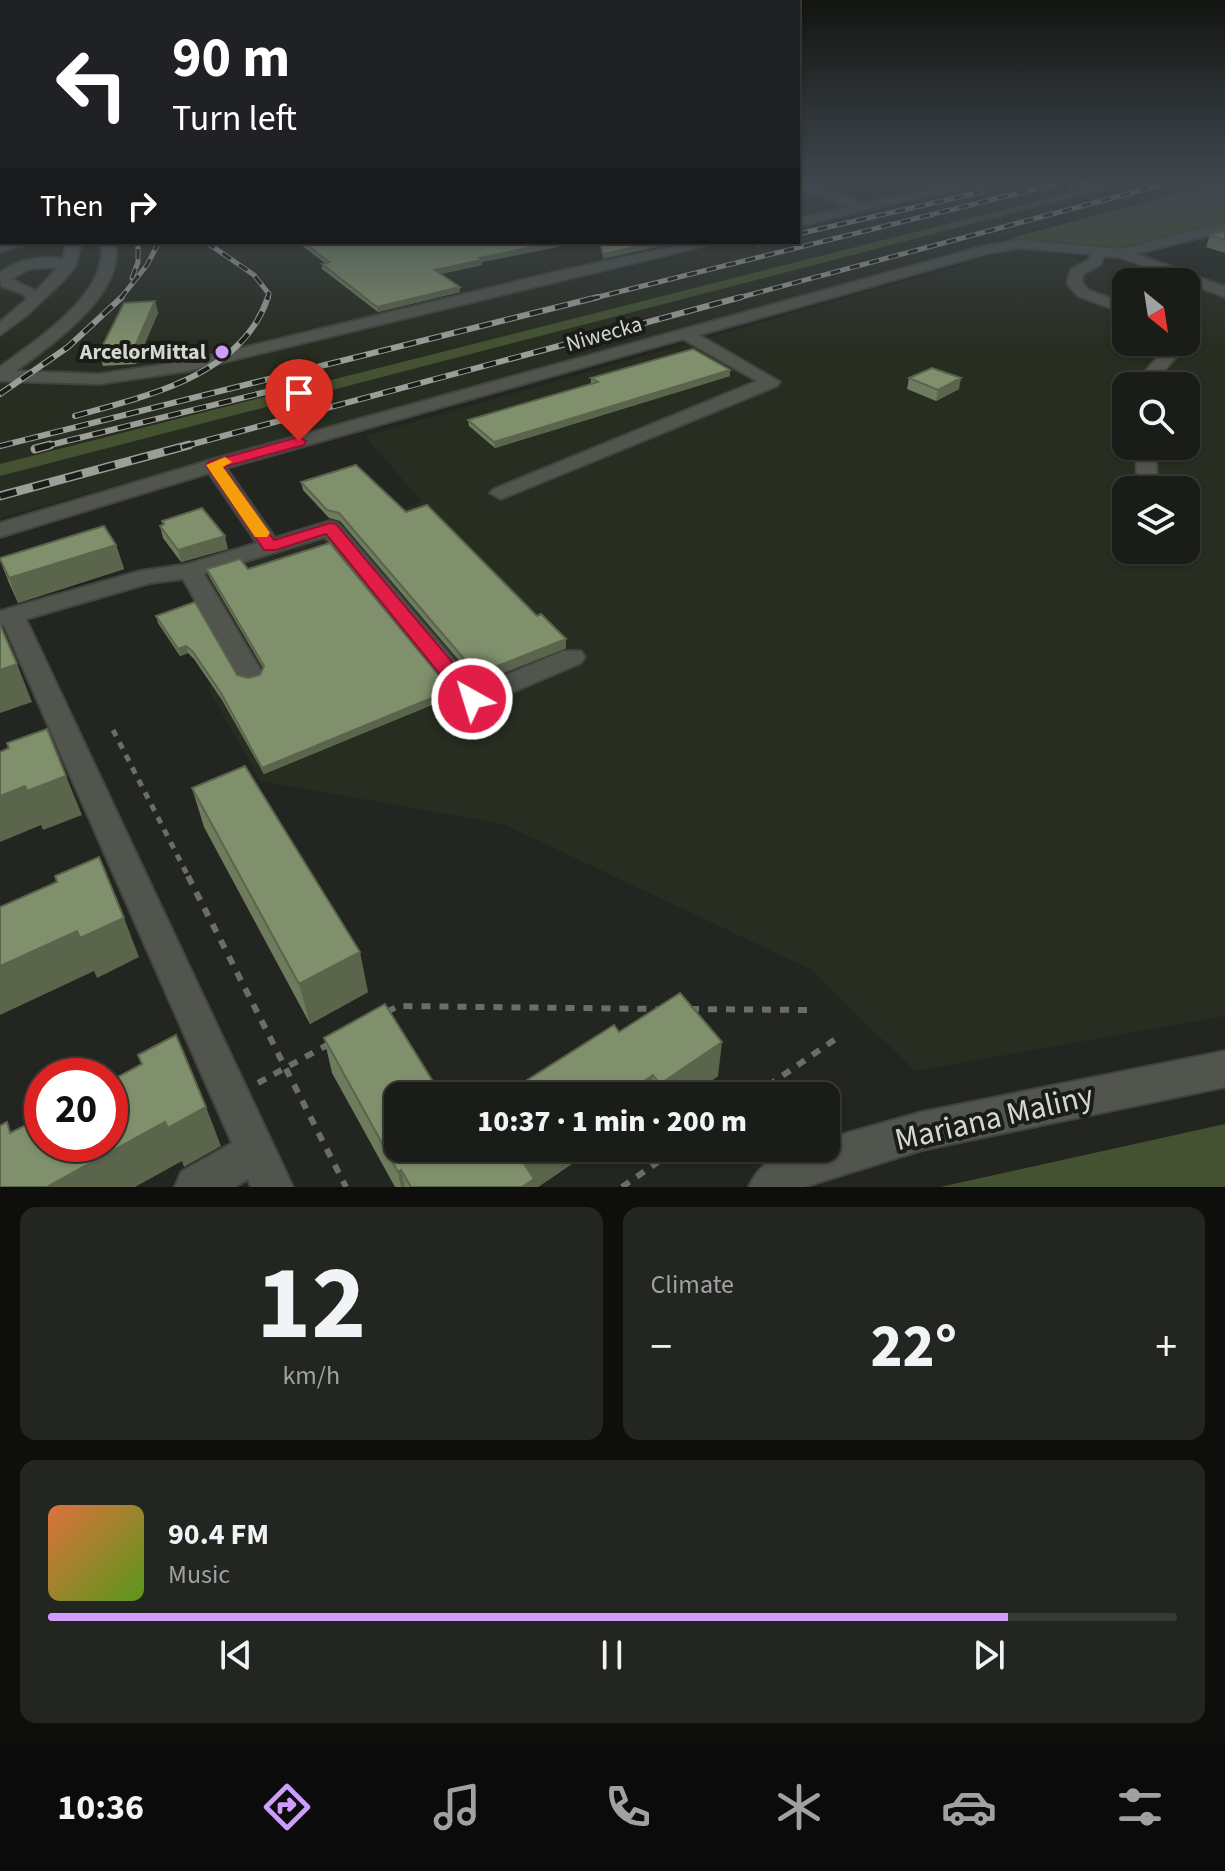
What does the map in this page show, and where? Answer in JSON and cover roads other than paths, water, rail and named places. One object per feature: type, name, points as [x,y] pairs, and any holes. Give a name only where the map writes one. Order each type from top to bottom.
[{"type":"street","name":"Niwecka","points":[[0,530],[214,465],[1003,245],[1121,253],[1179,238]]},
{"type":"street","points":[[0,330],[69,265],[75,253],[74,244]]},
{"type":"street","points":[[0,375],[95,293],[113,261],[114,252],[109,244]]},
{"type":"street","points":[[0,375],[99,379],[188,366],[556,276],[704,244]]},
{"type":"street","points":[[1098,253],[1095,262],[1076,272],[1074,283],[1083,293],[1112,304]]},
{"type":"street","points":[[1121,253],[1225,292]]},
{"type":"street","points":[[35,299],[28,291],[2,280],[15,269],[30,265],[59,262],[69,265]]},
{"type":"street","points":[[501,493],[771,382],[686,334]]},
{"type":"street","points":[[1154,372],[1169,356]]},
{"type":"street","points":[[214,465],[270,546]]},
{"type":"street","points":[[196,1187],[264,1170],[7,618],[148,576],[190,571],[330,528],[472,699],[572,657]]},
{"type":"street","points":[[190,571],[250,674]]},
{"type":"street","name":"Mariana Maliny","points":[[770,1187],[796,1168],[922,1131],[1225,1069]]},
{"type":"railway","points":[[590,299],[835,238]]},
{"type":"railway","points":[[734,299],[961,238]]},
{"type":"railway","points":[[132,278],[138,262],[138,244]]},
{"type":"railway","points":[[120,298],[147,265],[158,244]]},
{"type":"railway","points":[[209,244],[254,275],[269,294],[267,299]]},
{"type":"railway","points":[[75,416],[160,390],[214,364],[237,346],[255,324],[268,297]]},
{"type":"railway","points":[[0,446],[598,297]]},
{"type":"railway","points":[[182,447],[741,297]]},
{"type":"railway","points":[[0,394],[68,347],[120,298]]},
{"type":"railway","points":[[48,445],[319,379]]},
{"type":"railway","points":[[35,449],[48,445]]},
{"type":"railway","points":[[42,447],[48,445]]},
{"type":"railway","points":[[0,496],[189,445]]},
{"type":"place","name":"ArcelorMittal","points":[[222,352]]}]
